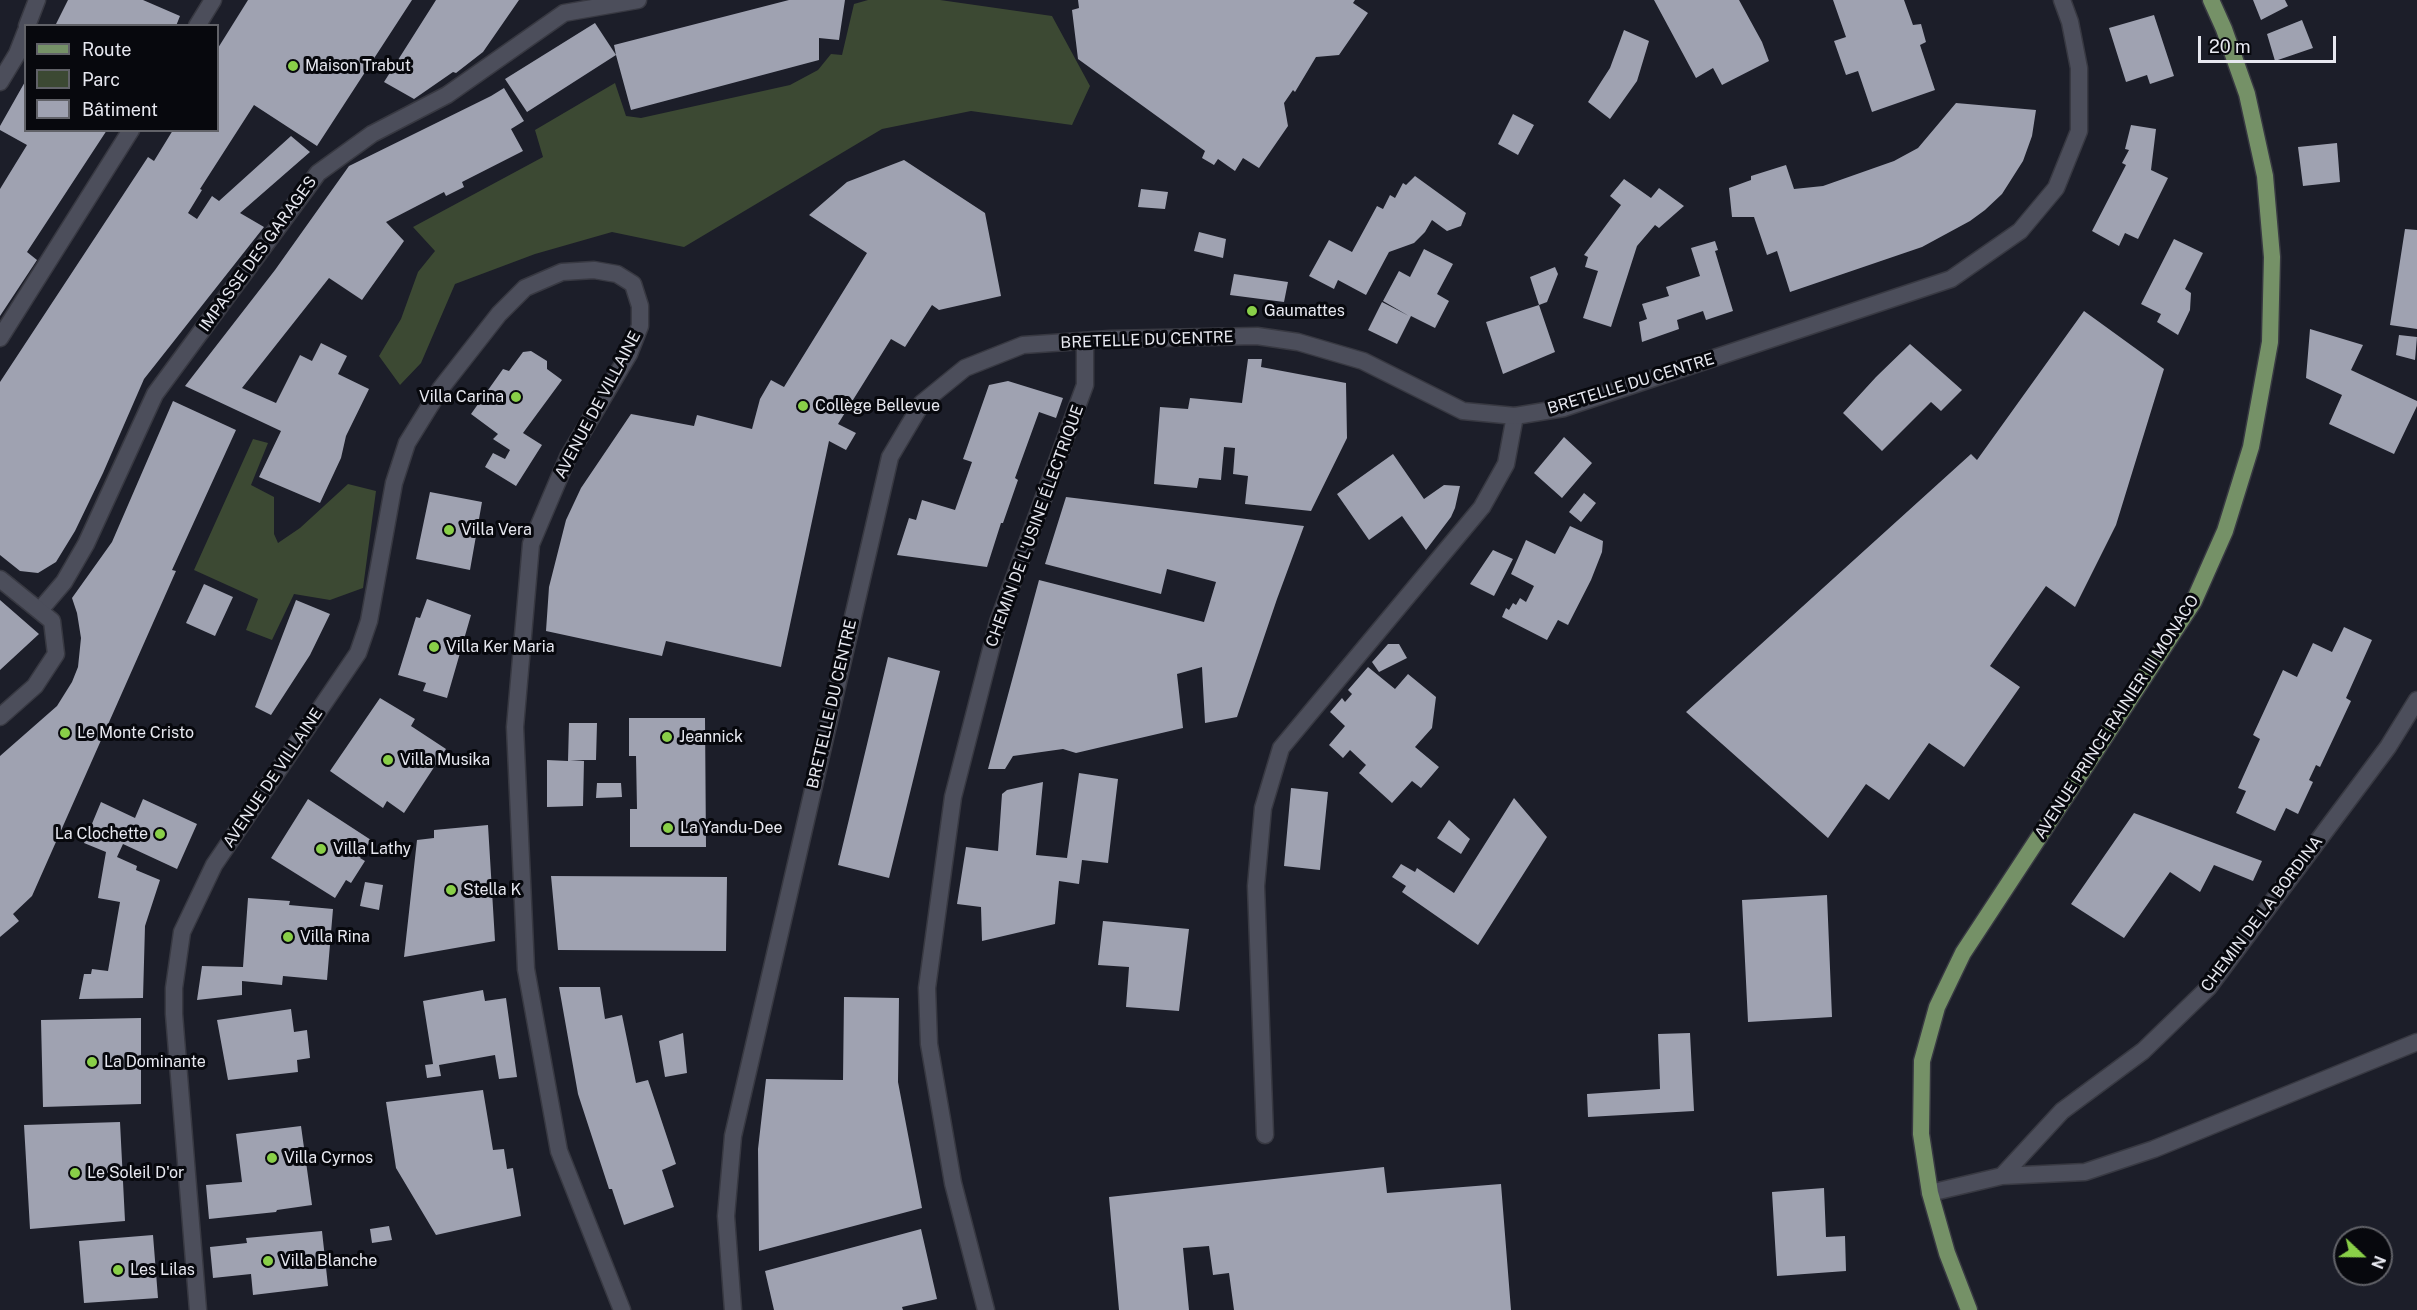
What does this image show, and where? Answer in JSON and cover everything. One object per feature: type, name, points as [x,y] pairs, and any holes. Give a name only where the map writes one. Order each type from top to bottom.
[{"type":"main road","name":"AVENUE PRINCE RAINIER III MONACO","points":[[1969,1310],[1947,1253],[1930,1193],[1921,1134],[1922,1061],[1938,1007],[1963,953],[2194,601],[2225,531],[2251,447],[2270,342],[2272,257],[2266,188],[2247,94],[2224,28],[2211,0]]},
{"type":"street","points":[[28,24],[37,0]]},
{"type":"street","points":[[198,24],[213,0]]},
{"type":"street","name":"IMPASSE DES GARAGES","points":[[40,610],[64,582],[86,544],[155,394],[318,173],[372,134],[447,95],[564,13],[638,0]]},
{"type":"street","name":"BRETELLE DU CENTRE","points":[[733,1310],[726,1216],[733,1136],[890,457],[922,403],[965,368],[1023,345],[1257,336],[1298,342],[1363,362],[1462,411],[1515,416],[1564,408],[1951,279],[2020,231],[2056,188],[2079,131],[2079,68],[2070,22],[2062,0]]},
{"type":"street","points":[[0,82],[17,54],[24,36]]},
{"type":"street","points":[[0,338],[130,132]]},
{"type":"street","name":"AVENUE DE VILLAINE","points":[[198,1310],[174,1014],[174,988],[182,932],[214,865],[357,653],[369,621],[394,483],[408,443],[441,388],[499,314],[525,288],[562,272],[594,270],[617,274],[633,284],[640,306],[640,326],[629,354],[568,457],[531,544],[515,727],[526,969],[548,1094],[559,1151],[622,1310]]},
{"type":"street","name":"CHEMIN DE L'USINE ÉLECTRIQUE","points":[[986,1310],[952,1184],[929,1044],[927,988],[953,797],[998,622],[1085,385],[1085,341]]},
{"type":"street","points":[[1265,1135],[1256,886],[1263,808],[1281,748],[1482,507],[1506,464],[1515,416]]},
{"type":"street","points":[[0,579],[52,621],[56,654],[35,686],[0,717]]},
{"type":"street","name":"CHEMIN DE LA BORDINA","points":[[2002,1176],[2062,1111],[2143,1051],[2208,988],[2388,747],[2417,700]]},
{"type":"street","points":[[1930,1193],[2002,1176],[2085,1172],[2154,1149],[2417,1042]]},
{"type":"green space","points":[[868,0],[940,0],[1052,16],[1090,86],[1072,125],[971,111],[882,129],[684,247],[612,232],[535,254],[455,284],[421,363],[400,385],[379,356],[401,319],[418,272],[435,251],[413,227],[543,157],[535,130],[615,83],[626,116],[641,118],[790,85],[818,70],[831,54],[842,55],[854,4]]},
{"type":"green space","points":[[253,439],[268,443],[251,485],[274,497],[274,534],[278,543],[300,528],[348,484],[376,491],[363,588],[330,600],[294,594],[272,640],[246,630],[258,599],[194,570]]},
{"type":"building","points":[[68,0],[143,0],[180,16],[177,24],[56,24]]},
{"type":"building","points":[[248,0],[412,0],[317,146],[254,105],[200,189],[202,190],[188,213],[197,219],[212,196],[219,201],[291,136],[310,152],[240,213],[264,227],[144,379],[103,473],[75,531],[56,562],[38,573],[20,571],[0,555],[0,382],[148,157],[154,161],[172,132],[219,132],[219,46]]},
{"type":"building","points":[[436,0],[519,0],[483,52],[456,73],[453,72],[414,99],[384,82]]},
{"type":"building","points":[[789,0],[845,0],[839,40],[819,38],[819,60],[631,110],[614,45]]},
{"type":"building","points":[[1078,0],[1355,0],[1353,3],[1368,13],[1339,55],[1316,57],[1295,92],[1293,90],[1284,103],[1288,126],[1259,168],[1243,158],[1235,171],[1218,159],[1214,165],[1202,158],[1205,151],[1078,59],[1072,10],[1079,8]]},
{"type":"building","points":[[1654,0],[1739,0],[1762,42],[1769,61],[1722,85],[1713,68],[1696,78]]},
{"type":"building","points":[[1833,0],[1904,0],[1913,25],[1921,24],[1926,42],[1920,45],[1935,90],[1872,112],[1858,71],[1846,75],[1834,41],[1846,37]]},
{"type":"building","points":[[2253,0],[2285,0],[2288,6],[2261,20]]},
{"type":"building","points":[[2154,15],[2174,76],[2150,84],[2147,75],[2126,82],[2109,28]]},
{"type":"building","points":[[2302,20],[2313,48],[2275,61],[2267,34]]},
{"type":"building","points":[[595,23],[616,55],[527,112],[505,79]]},
{"type":"building","points":[[1624,30],[1649,41],[1637,81],[1610,119],[1588,102],[1610,68]]},
{"type":"building","points":[[24,84],[24,132],[106,132],[27,252],[37,260],[0,316],[0,189],[27,145],[0,130],[0,126]]},
{"type":"building","points":[[504,88],[524,121],[511,129],[523,151],[462,182],[464,187],[446,196],[444,192],[386,222],[404,241],[362,300],[329,278],[242,388],[276,403],[300,355],[312,361],[321,343],[347,356],[338,374],[369,389],[346,436],[341,458],[320,503],[259,477],[281,431],[185,386],[275,270],[349,166]]},
{"type":"building","points":[[1956,103],[2036,110],[2032,136],[2023,161],[2002,194],[1970,221],[1922,247],[1790,292],[1777,251],[1767,255],[1754,217],[1732,217],[1729,188],[1751,180],[1751,176],[1786,165],[1794,189],[1823,186],[1894,161],[1918,148]]},
{"type":"building","points":[[1513,114],[1534,125],[1518,155],[1498,144]]},
{"type":"building","points":[[2131,125],[2156,129],[2151,170],[2168,178],[2138,239],[2125,233],[2119,246],[2092,231],[2126,165],[2122,163],[2129,150],[2125,149]]},
{"type":"building","points":[[2337,143],[2340,182],[2303,186],[2298,147]]},
{"type":"building","name":"Collège Bellevue","points":[[904,160],[985,213],[1001,296],[939,310],[932,305],[905,347],[891,339],[838,424],[856,433],[846,450],[829,441],[781,667],[666,641],[662,656],[546,631],[549,587],[566,520],[581,488],[631,414],[694,426],[697,415],[752,429],[760,399],[771,380],[784,387],[867,253],[809,215],[847,182]]},
{"type":"building","points":[[1415,176],[1466,213],[1461,226],[1447,231],[1432,220],[1425,232],[1414,243],[1389,252],[1366,295],[1338,280],[1334,289],[1309,276],[1329,240],[1352,252],[1377,206],[1383,209],[1390,195],[1395,198],[1403,183],[1406,185]]},
{"type":"building","points":[[1624,179],[1651,198],[1659,188],[1684,206],[1659,228],[1655,225],[1637,246],[1611,327],[1583,318],[1598,271],[1585,267],[1588,257],[1584,255],[1621,205],[1610,196]]},
{"type":"building","points":[[1141,189],[1168,192],[1165,209],[1138,207]]},
{"type":"building","points":[[2405,229],[2417,230],[2417,329],[2390,325]]},
{"type":"building","points":[[1199,232],[1226,239],[1223,258],[1194,251]]},
{"type":"building","points":[[2174,239],[2203,253],[2185,289],[2191,293],[2190,310],[2178,335],[2157,322],[2161,314],[2141,304]]},
{"type":"building","points":[[1715,241],[1718,250],[1715,251],[1733,311],[1706,320],[1703,311],[1677,320],[1679,329],[1642,342],[1639,322],[1647,319],[1642,304],[1669,296],[1666,287],[1700,276],[1691,248]]},
{"type":"building","points":[[1424,249],[1453,264],[1437,294],[1449,301],[1435,328],[1411,316],[1397,344],[1368,330],[1382,302],[1409,316],[1383,301],[1399,271],[1410,277]]},
{"type":"building","points":[[1555,267],[1558,274],[1547,302],[1539,305],[1530,277]]},
{"type":"building","points":[[1234,274],[1288,282],[1284,302],[1230,295]]},
{"type":"building","points":[[1539,305],[1555,352],[1503,374],[1486,322]]},
{"type":"building","points":[[2084,311],[2164,369],[2116,525],[2075,607],[2046,586],[1990,666],[2020,687],[1964,767],[1929,743],[1889,800],[1866,784],[1828,838],[1686,712],[1971,454],[1977,460]]},
{"type":"building","points":[[2310,329],[2363,345],[2351,370],[2417,401],[2417,406],[2394,454],[2329,424],[2342,395],[2306,378]]},
{"type":"building","points":[[2399,335],[2417,337],[2415,360],[2396,355]]},
{"type":"building","points":[[1910,344],[1962,390],[1941,411],[1931,402],[1882,451],[1843,413]]},
{"type":"building","name":"Villa Carina","points":[[531,351],[547,361],[547,369],[562,380],[523,433],[542,445],[516,486],[485,467],[493,453],[505,459],[510,450],[493,439],[498,434],[471,414],[503,369],[509,371],[523,352]]},
{"type":"building","points":[[1248,359],[1262,359],[1261,367],[1346,383],[1347,438],[1311,511],[1245,504],[1248,476],[1233,474],[1235,448],[1224,447],[1221,480],[1199,478],[1197,488],[1154,484],[1160,407],[1188,409],[1190,398],[1242,403]]},
{"type":"building","points":[[1008,381],[1063,398],[1056,418],[1039,412],[987,567],[897,555],[909,518],[916,520],[922,500],[955,510],[972,462],[963,459],[989,385]]},
{"type":"building","name":"Le Monte Cristo","points":[[173,401],[236,430],[172,570],[176,571],[32,896],[13,914],[19,921],[0,937],[0,756],[57,706],[72,682],[78,667],[81,638],[72,598],[112,542]]},
{"type":"building","points":[[1564,437],[1592,463],[1562,498],[1534,473]]},
{"type":"building","points":[[1393,454],[1424,499],[1444,485],[1460,486],[1451,517],[1426,550],[1402,516],[1369,540],[1337,494]]},
{"type":"building","name":"Villa Vera","points":[[430,492],[482,502],[470,570],[416,559]]},
{"type":"building","points":[[1584,493],[1596,503],[1581,522],[1569,512]]},
{"type":"building","points":[[1066,497],[1304,526],[1237,717],[1205,723],[1202,667],[1177,674],[1183,728],[1076,753],[1063,749],[1013,756],[1005,769],[988,769],[1039,580],[1204,622],[1216,582],[1167,569],[1161,594],[1045,564]]},
{"type":"building","points":[[1570,526],[1603,541],[1602,552],[1591,580],[1568,625],[1558,620],[1547,640],[1502,617],[1506,608],[1509,610],[1513,603],[1516,605],[1520,598],[1526,602],[1534,586],[1511,574],[1526,540],[1555,554]]},
{"type":"building","points":[[1493,550],[1513,559],[1494,596],[1470,584]]},
{"type":"building","points":[[204,584],[233,597],[215,636],[186,623]]},
{"type":"building","name":"Villa Ker Maria","points":[[427,599],[471,615],[447,698],[423,691],[426,683],[398,675],[416,617],[420,618]]},
{"type":"building","points":[[0,600],[39,634],[0,670]]},
{"type":"building","points":[[296,600],[330,614],[310,655],[271,715],[255,707]]},
{"type":"building","points":[[2344,627],[2372,640],[2346,698],[2351,701],[2320,767],[2316,765],[2309,780],[2313,782],[2298,814],[2286,808],[2275,831],[2236,813],[2246,791],[2238,788],[2260,739],[2253,735],[2283,670],[2297,677],[2313,643],[2332,652]]},
{"type":"building","points":[[1388,644],[1399,644],[1407,658],[1379,672],[1372,662]]},
{"type":"building","points":[[888,657],[940,671],[889,878],[838,865]]},
{"type":"building","points":[[1368,667],[1395,689],[1408,674],[1436,697],[1432,728],[1415,747],[1439,767],[1421,788],[1412,781],[1392,803],[1359,773],[1366,765],[1350,750],[1343,758],[1329,745],[1345,726],[1330,712],[1342,698],[1345,702],[1352,694],[1348,690]]},
{"type":"building","name":"Villa Musika","points":[[380,698],[415,719],[411,726],[446,749],[404,813],[387,801],[383,808],[330,771]]},
{"type":"building","points":[[629,718],[705,718],[706,847],[630,847],[630,809],[637,809],[636,756],[629,756]]},
{"type":"building","points":[[569,723],[597,723],[596,760],[570,760],[584,761],[583,806],[547,807],[547,760],[568,761]]},
{"type":"building","points":[[1079,773],[1118,779],[1108,863],[1082,860],[1079,884],[1059,881],[1055,924],[982,941],[981,907],[957,904],[966,847],[998,851],[1002,794],[1007,790],[1043,782],[1036,855],[1067,858]]},
{"type":"building","points":[[597,783],[621,783],[622,797],[596,798]]},
{"type":"building","points":[[1291,788],[1328,792],[1320,870],[1284,866]]},
{"type":"building","points":[[1514,798],[1547,837],[1478,945],[1402,892],[1406,886],[1392,877],[1401,864],[1415,872],[1417,868],[1454,893]]},
{"type":"building","points":[[143,799],[197,824],[177,869],[123,844],[117,857],[137,866],[136,870],[160,880],[145,926],[143,998],[79,999],[84,974],[91,974],[92,969],[108,971],[120,902],[98,898],[106,852],[84,843],[101,802],[135,818]]},
{"type":"building","name":"Villa Lathy","points":[[308,799],[371,840],[360,858],[365,861],[351,883],[346,880],[335,898],[271,858]]},
{"type":"building","points":[[2134,813],[2262,861],[2253,881],[2214,865],[2200,892],[2170,872],[2124,938],[2071,904]]},
{"type":"building","points":[[1449,820],[1470,839],[1461,854],[1437,838]]},
{"type":"building","name":"Stella K","points":[[488,825],[495,941],[404,957],[417,840],[434,838],[434,830]]},
{"type":"building","points":[[551,876],[727,877],[726,951],[558,950]]},
{"type":"building","points":[[365,882],[383,885],[379,910],[360,906]]},
{"type":"building","points":[[1827,895],[1832,1017],[1748,1022],[1742,900]]},
{"type":"building","name":"Villa Rina","points":[[248,898],[290,901],[289,905],[333,909],[327,980],[283,976],[282,985],[242,981],[242,995],[197,1000],[202,966],[243,967]]},
{"type":"building","points":[[1103,921],[1189,929],[1179,1011],[1126,1007],[1129,967],[1098,965]]},
{"type":"building","points":[[559,987],[600,987],[605,1019],[622,1015],[636,1083],[648,1080],[676,1164],[662,1170],[674,1207],[624,1225],[612,1189],[609,1189],[578,1094]]},
{"type":"building","points":[[483,990],[485,1001],[506,998],[517,1077],[499,1079],[495,1055],[439,1065],[441,1076],[427,1078],[425,1065],[433,1064],[423,1001]]},
{"type":"building","points":[[844,997],[899,998],[898,1082],[922,1208],[759,1251],[758,1149],[766,1079],[843,1080]]},
{"type":"building","points":[[291,1009],[294,1032],[307,1030],[310,1058],[297,1060],[298,1072],[228,1080],[217,1020]]},
{"type":"building","name":"La Dominante","points":[[141,1018],[141,1104],[43,1107],[41,1020]]},
{"type":"building","points":[[683,1033],[687,1073],[665,1077],[659,1041]]},
{"type":"building","points":[[1690,1033],[1694,1111],[1588,1117],[1587,1094],[1660,1089],[1658,1034]]},
{"type":"building","points":[[483,1090],[493,1150],[504,1149],[507,1169],[513,1168],[521,1216],[436,1235],[396,1168],[386,1102]]},
{"type":"building","name":"Le Soleil D'or","points":[[120,1122],[125,1221],[30,1229],[24,1125]]},
{"type":"building","name":"Villa Cyrnos","points":[[301,1126],[312,1205],[276,1212],[209,1219],[206,1185],[242,1182],[236,1134]]},
{"type":"building","points":[[1384,1167],[1387,1193],[1501,1184],[1511,1310],[1234,1310],[1229,1273],[1213,1275],[1209,1246],[1183,1248],[1189,1310],[1119,1310],[1109,1197]]},
{"type":"building","points":[[1824,1188],[1826,1237],[1845,1236],[1846,1271],[1777,1276],[1772,1192]]},
{"type":"building","points":[[389,1226],[392,1240],[372,1243],[370,1229]]},
{"type":"building","points":[[921,1229],[937,1299],[902,1307],[903,1310],[774,1310],[765,1271]]},
{"type":"building","name":"Villa Blanche","points":[[322,1231],[328,1286],[253,1295],[251,1274],[213,1278],[210,1247],[247,1243],[246,1238]]},
{"type":"building","name":"Les Lilas","points":[[153,1235],[158,1298],[84,1303],[79,1241]]},
{"type":"place","name":"Maison Trabut","points":[[293,66]]},
{"type":"place","name":"Gaumattes","points":[[1252,311]]},
{"type":"place","name":"Villa Carina","points":[[516,397]]},
{"type":"place","name":"Collège Bellevue","points":[[803,406]]},
{"type":"place","name":"Villa Vera","points":[[449,530]]},
{"type":"place","name":"Villa Ker Maria","points":[[434,647]]},
{"type":"place","name":"Le Monte Cristo","points":[[65,733]]},
{"type":"place","name":"Jeannick","points":[[667,737]]},
{"type":"place","name":"Villa Musika","points":[[388,760]]},
{"type":"place","name":"La Yandu-Dee","points":[[668,828]]},
{"type":"place","name":"La Clochette","points":[[160,834]]},
{"type":"place","name":"Villa Lathy","points":[[321,849]]},
{"type":"place","name":"Stella K","points":[[451,890]]},
{"type":"place","name":"Villa Rina","points":[[288,937]]},
{"type":"place","name":"La Dominante","points":[[92,1062]]},
{"type":"place","name":"Villa Cyrnos","points":[[272,1158]]},
{"type":"place","name":"Le Soleil D'or","points":[[75,1173]]},
{"type":"place","name":"Villa Blanche","points":[[268,1261]]},
{"type":"place","name":"Les Lilas","points":[[118,1270]]}]
